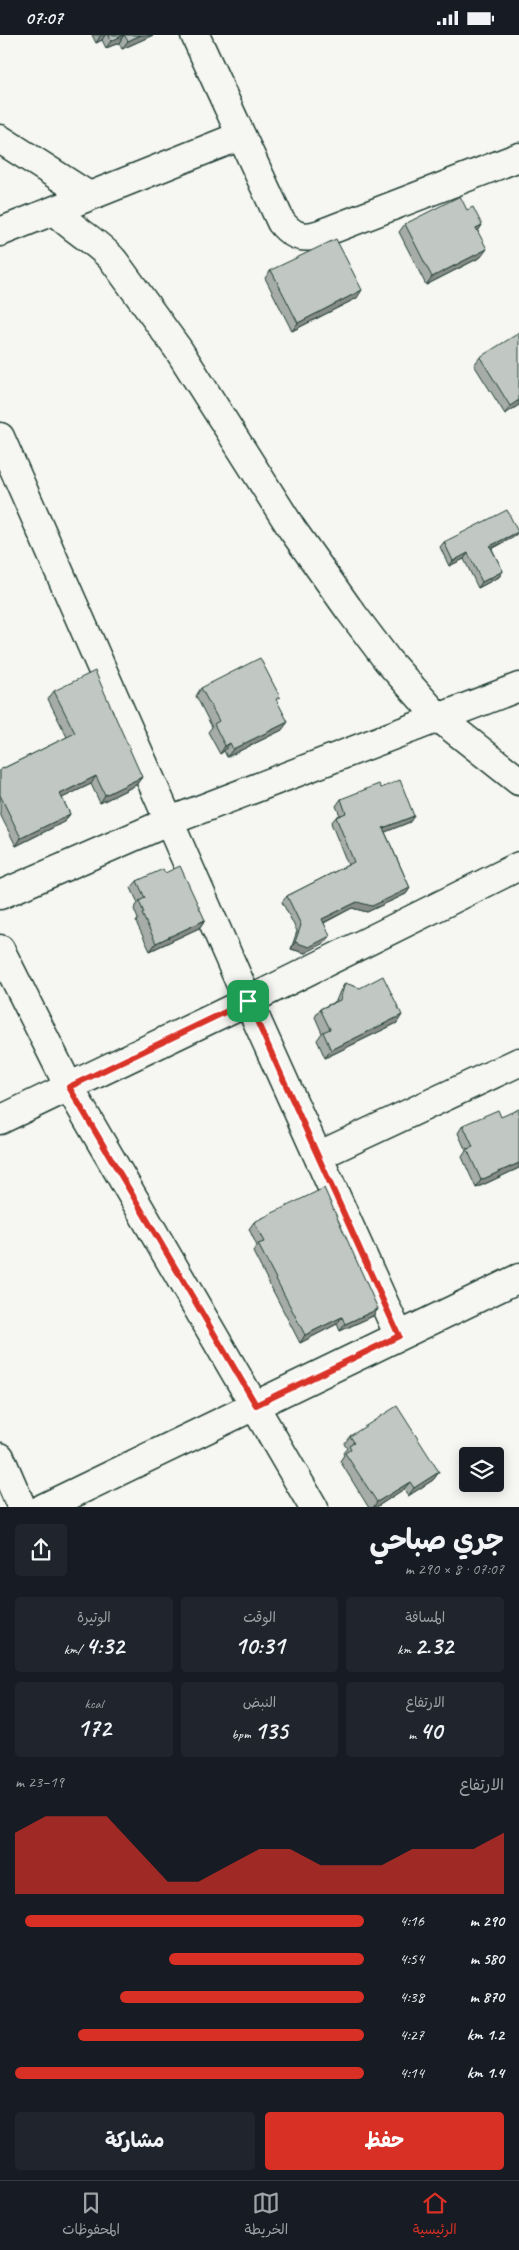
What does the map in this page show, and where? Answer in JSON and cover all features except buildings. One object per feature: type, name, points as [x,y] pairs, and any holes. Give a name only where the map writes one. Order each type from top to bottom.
[{"type":"street","points":[[195,35],[240,137],[281,222],[288,231],[298,237],[309,238],[519,157]]},
{"type":"street","points":[[0,232],[240,137]]},
{"type":"street","points":[[0,139],[89,196]]},
{"type":"street","points":[[55,211],[66,222],[105,250],[114,261],[178,349],[292,529],[388,661],[438,717],[519,781]]},
{"type":"street","points":[[0,437],[248,1001],[399,1336]]},
{"type":"street","points":[[0,895],[170,821],[519,687]]},
{"type":"street","points":[[0,1120],[248,1001],[519,866]]},
{"type":"street","points":[[0,949],[69,1087],[314,1507]]},
{"type":"street","points":[[318,1156],[519,1062]]},
{"type":"street","points":[[43,1507],[519,1278]]},
{"type":"street","points":[[0,1457],[22,1507]]},
{"type":"route","points":[[248,1001],[399,1336],[256,1405],[69,1087],[248,1001]]}]
